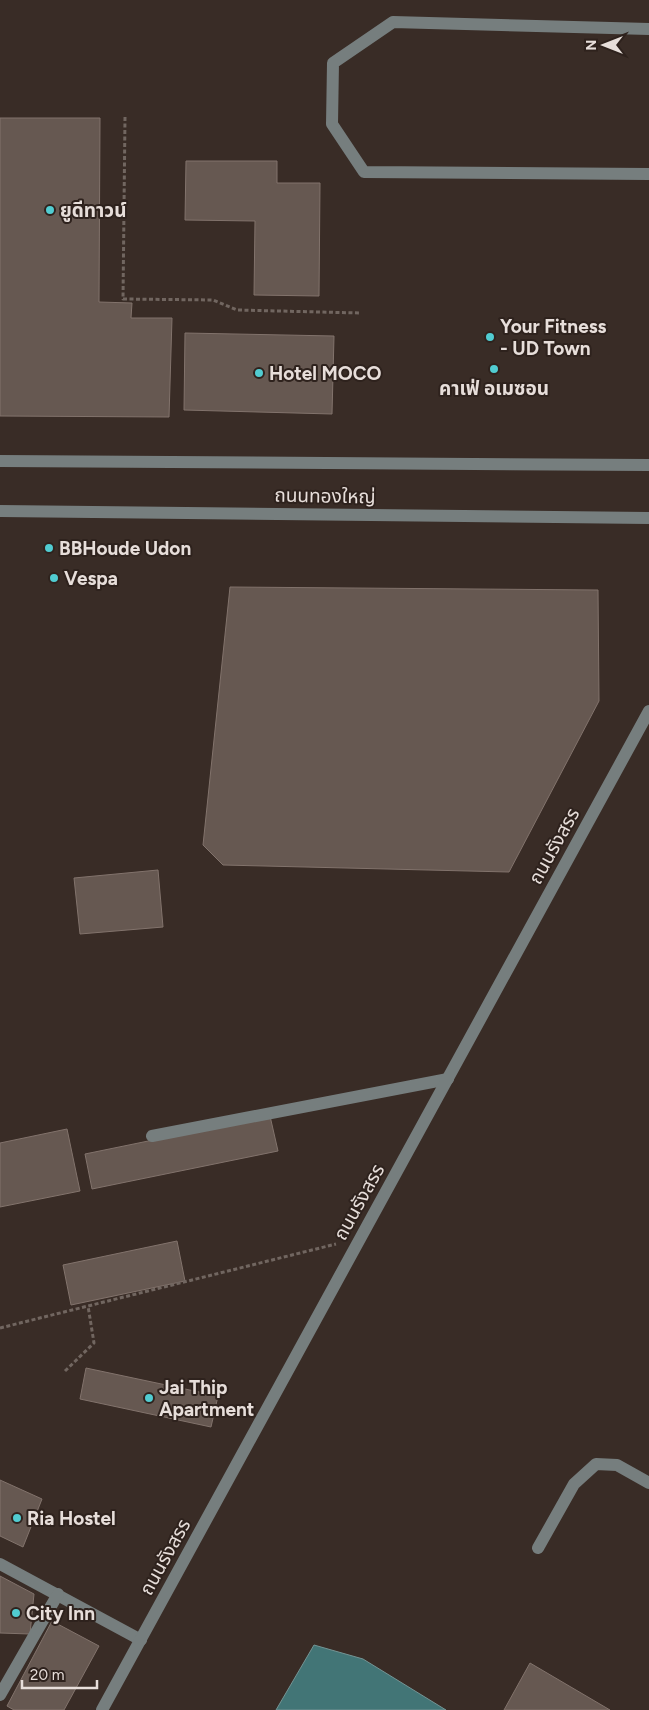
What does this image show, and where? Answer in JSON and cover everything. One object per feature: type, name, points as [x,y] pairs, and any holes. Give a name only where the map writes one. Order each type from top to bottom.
[{"type":"street","points":[[649,29],[393,22],[333,63],[332,124],[364,172],[649,174]]},
{"type":"street","name":"ถนนทองใหญ่","points":[[0,462],[649,465]]},
{"type":"street","name":"ถนนทองใหญ่","points":[[0,511],[649,518]]},
{"type":"street","name":"ถนนรังสรร","points":[[102,1710],[649,711]]},
{"type":"street","points":[[152,1136],[448,1079]]},
{"type":"street","points":[[538,1548],[574,1484],[596,1464],[618,1465],[649,1483]]},
{"type":"street","points":[[0,1564],[141,1640]]},
{"type":"street","points":[[0,1695],[58,1594]]},
{"type":"path","points":[[126,116],[123,298],[213,300],[237,310],[361,313]]},
{"type":"path","points":[[0,1328],[360,1238]]},
{"type":"path","points":[[65,1371],[94,1343],[88,1306]]},
{"type":"water","points":[[314,1645],[363,1659],[446,1710],[276,1710]]},
{"type":"building","name":"ยูดีทาวน์","points":[[0,118],[100,118],[99,302],[132,303],[131,318],[172,318],[169,417],[0,416]]},
{"type":"building","points":[[186,161],[277,161],[277,183],[320,183],[319,296],[254,295],[255,221],[185,220]]},
{"type":"building","name":"Hotel MOCO","points":[[185,333],[334,336],[332,414],[184,410]]},
{"type":"building","points":[[230,587],[598,590],[599,701],[509,872],[223,865],[203,845]]},
{"type":"building","points":[[158,870],[163,927],[80,934],[74,878]]},
{"type":"building","points":[[270,1116],[278,1151],[92,1189],[85,1154]]},
{"type":"building","points":[[67,1129],[80,1191],[0,1207],[0,1143]]},
{"type":"building","points":[[177,1241],[185,1281],[71,1305],[63,1265]]},
{"type":"building","name":"Jai Thip Apartment","points":[[86,1368],[218,1396],[211,1427],[80,1399]]},
{"type":"building","name":"Ria Hostel","points":[[0,1480],[42,1499],[23,1547],[0,1536]]},
{"type":"building","name":"City Inn","points":[[0,1576],[34,1594],[30,1634],[0,1633]]},
{"type":"building","points":[[52,1621],[99,1646],[64,1710],[14,1710],[7,1706]]},
{"type":"building","points":[[530,1663],[610,1710],[504,1710]]},
{"type":"place","name":"ยูดีทาวน์","points":[[50,210]]},
{"type":"place","name":"Your Fitness - UD Town","points":[[490,337]]},
{"type":"place","name":"คาเฟ่ อเมซอน","points":[[494,369]]},
{"type":"place","name":"Hotel MOCO","points":[[259,373]]},
{"type":"place","name":"BBHoude Udon","points":[[49,548]]},
{"type":"place","name":"Vespa","points":[[54,578]]},
{"type":"place","name":"Jai Thip Apartment","points":[[149,1398]]},
{"type":"place","name":"Ria Hostel","points":[[17,1518]]},
{"type":"place","name":"City Inn","points":[[16,1613]]}]
